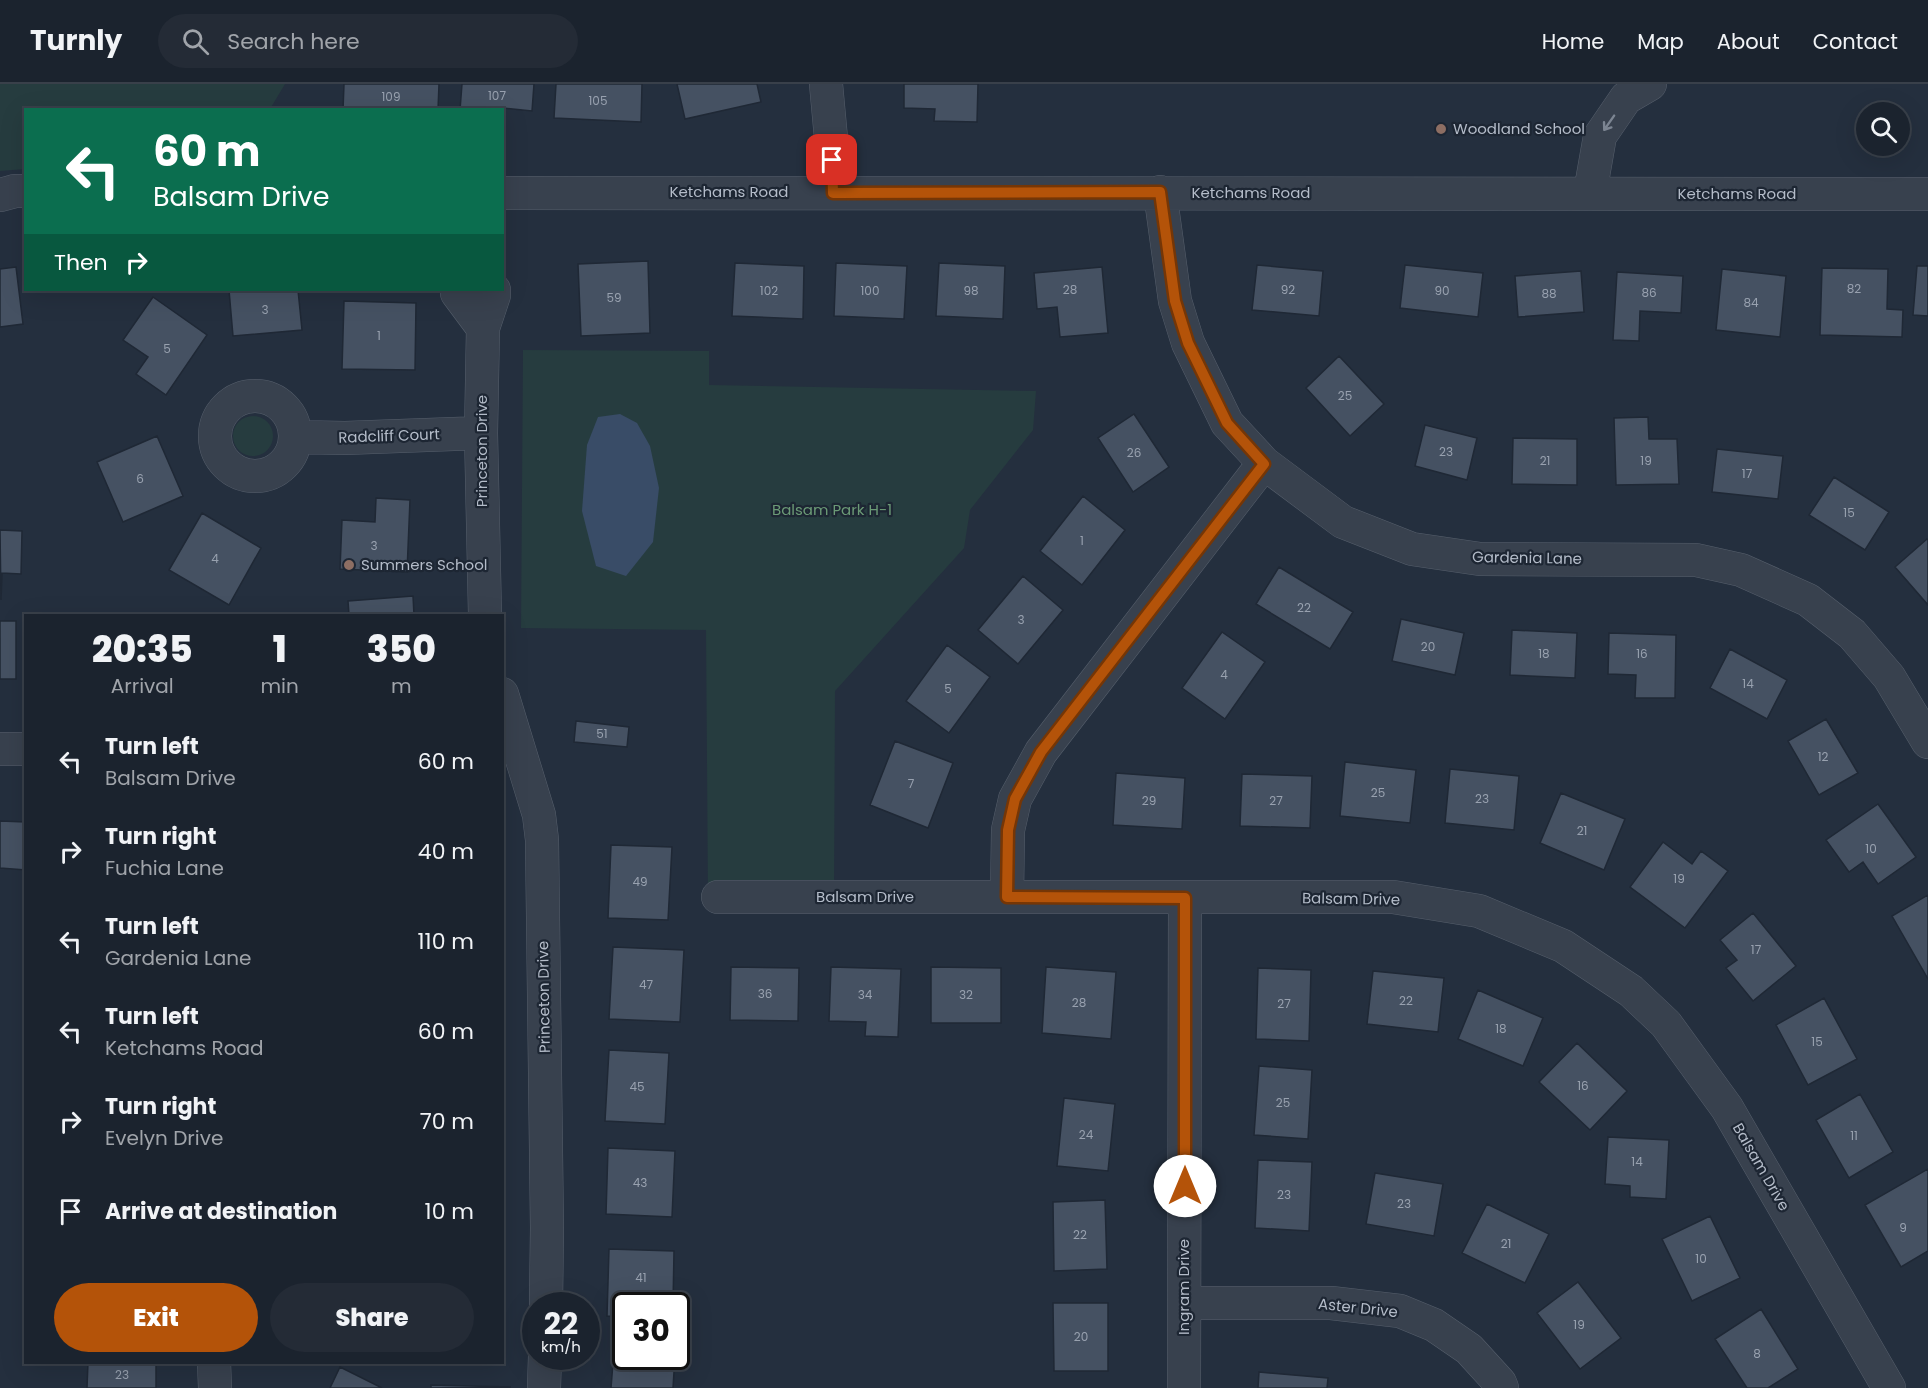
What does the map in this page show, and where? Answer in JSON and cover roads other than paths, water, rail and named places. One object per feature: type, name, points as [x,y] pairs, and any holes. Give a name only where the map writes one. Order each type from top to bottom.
[{"type":"street","points":[[826,84],[833,193]]},
{"type":"street","points":[[1590,193],[1600,136],[1626,98],[1650,84]]},
{"type":"street","points":[[0,195],[24,191]]},
{"type":"street","name":"Gardenia Lane","points":[[1160,192],[1175,301],[1188,343],[1227,423],[1264,464],[1343,522],[1412,549],[1480,559],[1696,560],[1741,570],[1808,600],[1852,634],[1889,677],[1928,742]]},
{"type":"street","name":"Ketchams Road","points":[[504,193],[1928,194]]},
{"type":"street","points":[[458,291],[483,328]]},
{"type":"street","name":"Princeton Drive","points":[[485,614],[481,433],[483,328],[494,291]]},
{"type":"street","name":"Radcliff Court","points":[[296,437],[345,438],[481,433]]},
{"type":"street","points":[[1007,897],[1008,830],[1015,799],[1041,752],[1264,464]]},
{"type":"street","name":"Princeton Drive","points":[[504,700],[539,814],[542,840],[546,1292]]},
{"type":"street","points":[[0,749],[24,749]]},
{"type":"street","name":"Balsam Drive","points":[[718,897],[1393,897],[1479,911],[1563,946],[1630,991],[1666,1024],[1727,1108],[1890,1388]]},
{"type":"street","name":"Ingram Drive","points":[[1184,1388],[1185,898]]},
{"type":"street","name":"Aster Drive","points":[[1185,1302],[1331,1303],[1400,1311],[1434,1325],[1469,1349],[1502,1388]]},
{"type":"street","points":[[214,1364],[214,1388]]},
{"type":"street","points":[[544,1388],[545,1370]]},
{"type":"water","points":[[620,414],[637,423],[650,446],[659,488],[653,542],[626,576],[596,566],[582,511],[587,445],[598,417]]},
{"type":"place","name":"Woodland School","points":[[1441,129]]},
{"type":"place","name":"Summers School","points":[[349,565]]},
{"type":"park label","name":"Balsam Park H-1","points":[[832,510]]}]
